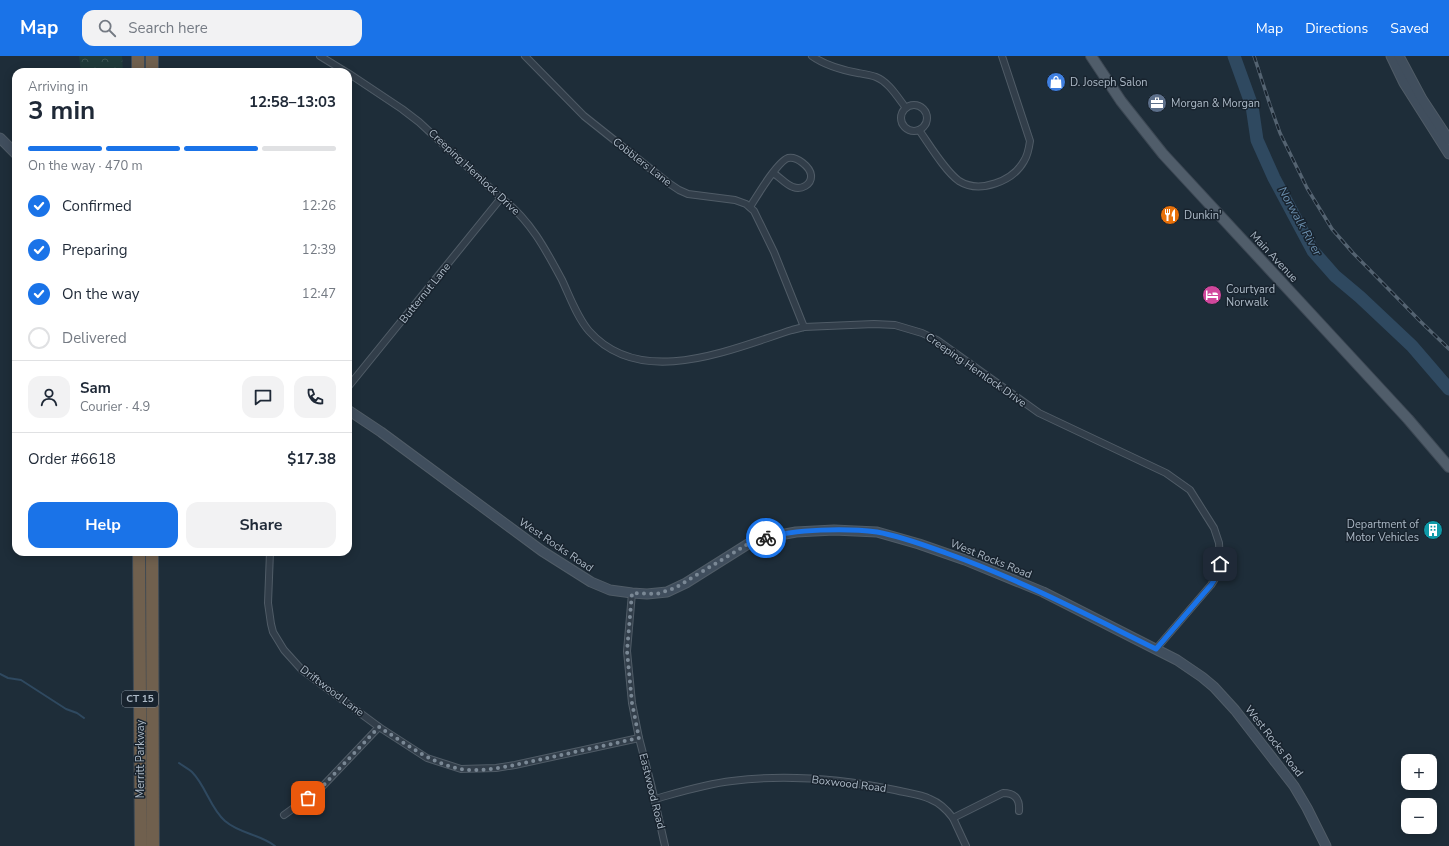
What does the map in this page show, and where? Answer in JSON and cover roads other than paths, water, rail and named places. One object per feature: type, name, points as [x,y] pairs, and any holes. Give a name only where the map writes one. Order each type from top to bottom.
[{"type":"highway","points":[[138,56],[138,68]]},
{"type":"highway","points":[[152,56],[152,68]]},
{"type":"highway","name":"Merritt Parkway","points":[[139,556],[141,846]]},
{"type":"highway","name":"Merritt Parkway","points":[[152,556],[153,846]]},
{"type":"main road","name":"Main Avenue","points":[[1090,56],[1121,101],[1163,154],[1408,419],[1449,467]]},
{"type":"main road","points":[[1390,56],[1404,83],[1449,154]]},
{"type":"main road","points":[[1398,56],[1422,99],[1449,140]]},
{"type":"main road","points":[[0,138],[12,150]]},
{"type":"main road","name":"West Rocks Road","points":[[352,413],[566,567],[610,590],[657,594],[675,588],[748,544],[769,537],[796,532],[834,530],[877,532],[919,544],[965,560],[1028,586],[1177,660],[1214,687],[1235,710],[1300,795],[1326,846]]},
{"type":"street","name":"Creeping Hemlock Drive","points":[[320,56],[339,68]]},
{"type":"street","name":"Cobblers Lane","points":[[525,56],[584,116],[667,182],[688,194],[734,200],[750,207]]},
{"type":"street","points":[[812,56],[829,65],[876,77],[884,81],[907,107]]},
{"type":"street","points":[[919,130],[952,174],[960,181],[969,185],[990,185],[1001,181],[1018,170],[1028,153],[1030,141],[1002,56]]},
{"type":"street","name":"Creeping Hemlock Drive","points":[[352,76],[419,122],[501,198],[511,204],[528,223],[550,256],[589,331],[608,347],[627,357],[652,362],[693,359],[792,330],[874,324],[895,325],[922,333],[937,340],[1039,413],[1166,473],[1190,490],[1214,528],[1220,552],[1218,574],[1211,585],[1156,649]]},
{"type":"street","points":[[913,105],[921,107],[926,113],[927,121],[919,130],[912,131],[904,126],[901,117],[907,107],[913,105]]},
{"type":"street","points":[[773,173],[792,187],[797,188],[806,186],[810,181],[811,176],[809,170],[802,162],[793,158],[788,158],[783,161],[773,173],[750,207],[762,225],[804,328]]},
{"type":"street","name":"Butternut Lane","points":[[352,382],[501,198]]},
{"type":"street","name":"Driftwood Lane","points":[[270,556],[269,612],[272,628],[278,641],[290,658],[302,670],[379,727],[427,758],[461,769],[496,768],[639,738]]},
{"type":"street","name":"Eastwood Road","points":[[632,593],[627,651],[632,703],[665,846]]},
{"type":"street","points":[[284,815],[320,789],[379,727]]},
{"type":"street","name":"Boxwood Road","points":[[655,799],[699,787],[731,781],[771,777],[817,779],[878,786],[924,797],[938,802],[953,818],[966,846]]},
{"type":"street","points":[[953,818],[1003,792],[1011,793],[1016,797],[1019,805],[1019,811]]},
{"type":"waterway","name":"Norwalk River","points":[[1234,56],[1252,106],[1257,140],[1274,178],[1313,251],[1335,276],[1360,297],[1412,346],[1449,389]]},
{"type":"waterway","points":[[0,674],[8,678],[21,680],[66,709],[77,713],[84,718]]},
{"type":"waterway","points":[[179,763],[191,771],[197,778],[215,810],[225,821],[237,829],[263,839],[275,846]]},
{"type":"railway","points":[[1254,56],[1280,133],[1307,188],[1332,229],[1353,253],[1449,349]]},
{"type":"place","name":"D. Joseph Salon","points":[[1056,82]]},
{"type":"place","name":"Morgan & Morgan","points":[[1157,103]]},
{"type":"place","name":"Dunkin'","points":[[1170,215]]},
{"type":"place","name":"Courtyard Norwalk","points":[[1212,295]]},
{"type":"place","name":"Department of Motor Vehicles","points":[[1433,530]]}]
